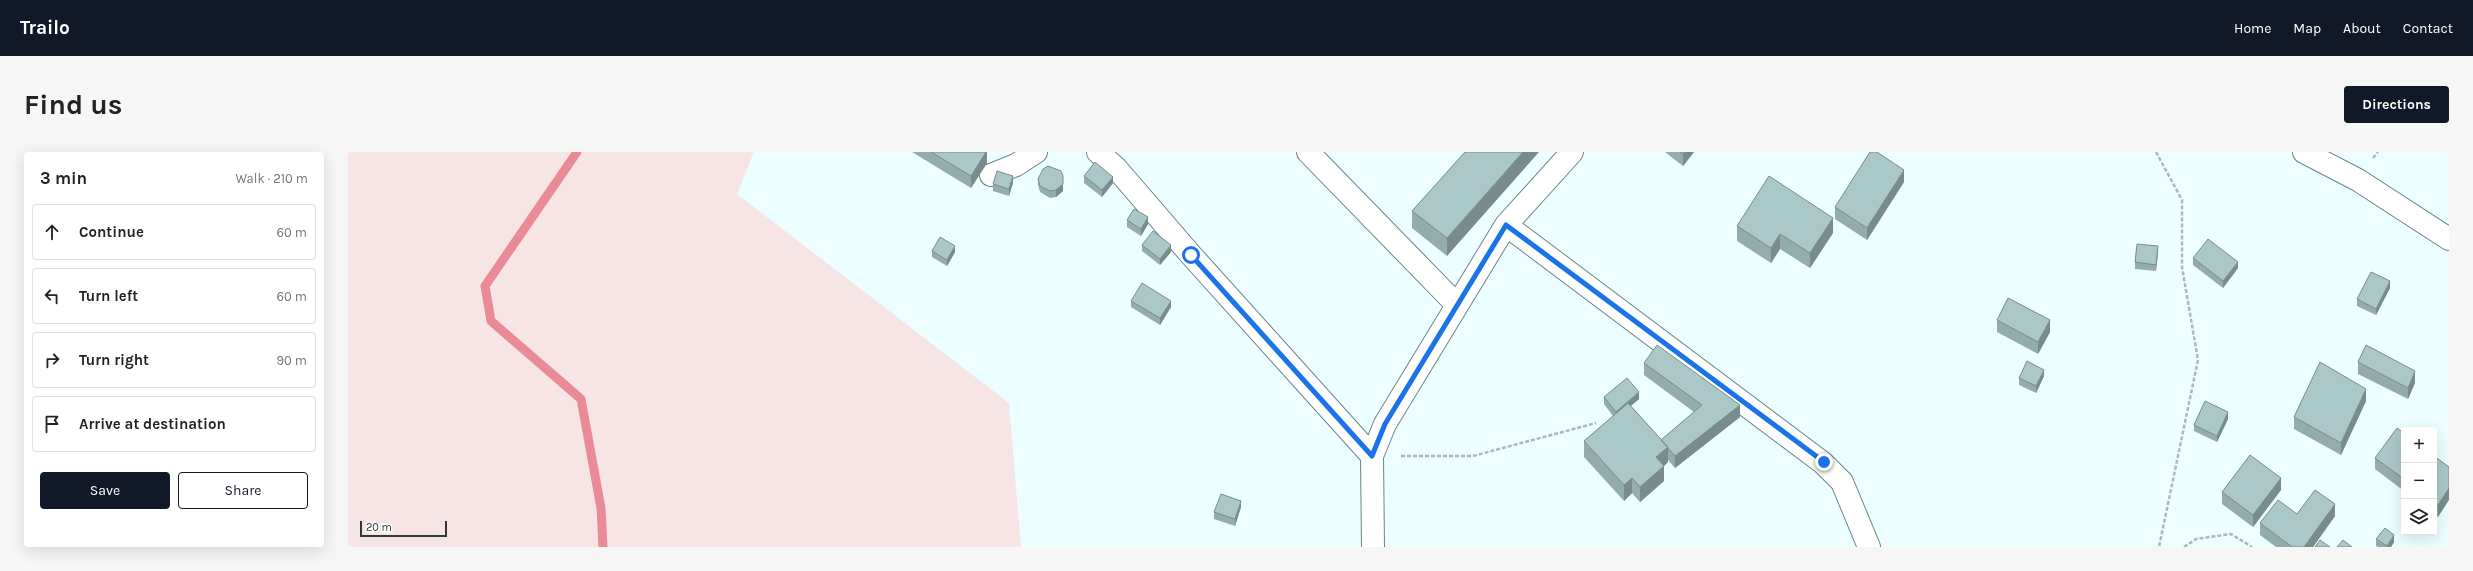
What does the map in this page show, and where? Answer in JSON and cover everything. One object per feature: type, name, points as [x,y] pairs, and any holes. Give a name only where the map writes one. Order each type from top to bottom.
[{"type":"street","points":[[991,175],[1016,165],[1036,152]]},
{"type":"street","points":[[1098,152],[1116,168],[1191,255],[1372,456]]},
{"type":"street","points":[[1308,152],[1456,304]]},
{"type":"street","points":[[1373,547],[1372,456],[1385,424],[1456,304],[1506,225],[1572,152]]},
{"type":"street","points":[[2304,152],[2358,180],[2449,239]]},
{"type":"street","points":[[1506,225],[1824,462],[1842,482],[1869,547]]},
{"type":"path","points":[[2156,152],[2182,200],[2182,267],[2198,360],[2159,547]]},
{"type":"path","points":[[1372,456],[1473,456],[1596,423]]},
{"type":"path","points":[[2184,547],[2196,539],[2231,534],[2252,547]]},
{"type":"shaded area","points":[[348,152],[754,152],[737,194],[1009,403],[1021,547],[348,547]]},
{"type":"building","points":[[931,152],[986,152],[971,176]]},
{"type":"building","points":[[1465,152],[1523,152],[1447,238],[1412,211]]},
{"type":"building","points":[[1870,152],[1877,152],[1904,170],[1867,228],[1835,207]]},
{"type":"building","points":[[1095,162],[1113,177],[1102,190],[1084,176]]},
{"type":"building","points":[[1048,166],[1061,171],[1063,176],[1063,184],[1056,190],[1050,191],[1040,186],[1038,179],[1043,169]]},
{"type":"building","points":[[997,171],[1013,176],[1009,189],[993,184]]},
{"type":"building","points":[[1769,176],[1833,218],[1810,253],[1780,234],[1771,248],[1737,226]]},
{"type":"building","points":[[1134,209],[1148,217],[1141,229],[1127,220]]},
{"type":"building","points":[[1153,231],[1171,245],[1160,259],[1142,245]]},
{"type":"building","points":[[940,237],[955,246],[947,260],[932,251]]},
{"type":"building","points":[[2208,239],[2238,262],[2223,281],[2193,258]]},
{"type":"building","points":[[2137,244],[2158,246],[2156,265],[2135,262]]},
{"type":"building","points":[[2371,272],[2390,281],[2376,309],[2357,299]]},
{"type":"building","points":[[1142,283],[1171,301],[1160,318],[1131,301]]},
{"type":"building","points":[[2008,298],[2050,320],[2038,342],[1997,320]]},
{"type":"building","points":[[1657,345],[1740,405],[1675,456],[1661,440],[1702,405],[1644,363]]},
{"type":"building","points":[[2366,345],[2415,371],[2408,388],[2358,362]]},
{"type":"building","points":[[2027,361],[2044,370],[2036,386],[2019,378]]},
{"type":"building","points":[[2320,362],[2366,389],[2341,443],[2294,417]]},
{"type":"building","points":[[1627,378],[1639,392],[1616,412],[1604,397]]},
{"type":"building","points":[[2205,401],[2228,412],[2217,436],[2194,425]]},
{"type":"building","points":[[1628,403],[1668,447],[1656,457],[1664,466],[1640,487],[1632,478],[1624,485],[1584,441]]},
{"type":"building","points":[[2397,428],[2401,431],[2401,477],[2375,458]]},
{"type":"building","points":[[2250,455],[2281,478],[2253,515],[2222,492]]},
{"type":"building","points":[[2437,458],[2449,467],[2449,488],[2438,505]]},
{"type":"building","points":[[2315,490],[2335,504],[2304,547],[2292,547],[2260,523],[2278,500],[2297,514]]},
{"type":"building","points":[[1221,494],[1241,501],[1235,519],[1214,512]]},
{"type":"building","points":[[2385,528],[2394,535],[2387,546],[2376,539]]},
{"type":"building","points":[[2320,540],[2330,547],[2315,547]]},
{"type":"building","points":[[2343,540],[2352,547],[2337,547]]},
{"type":"waterway","points":[[577,152],[485,286],[491,321],[581,399],[601,508],[603,547]]},
{"type":"route","points":[[1191,255],[1372,456],[1385,424],[1456,304],[1506,225],[1824,462]]}]
